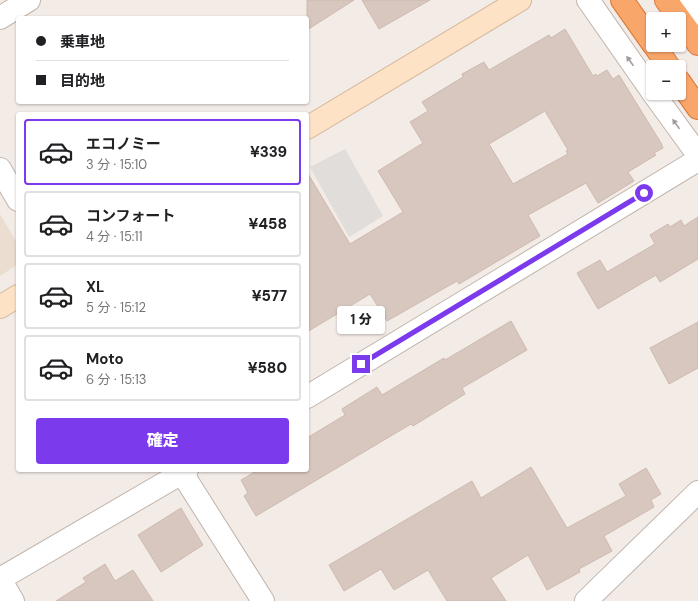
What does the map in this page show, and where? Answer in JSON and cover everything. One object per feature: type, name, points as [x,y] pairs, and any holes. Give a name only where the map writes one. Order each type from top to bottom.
[{"type":"highway","points":[[622,0],[646,34]]},
{"type":"highway","points":[[666,0],[698,44]]},
{"type":"highway","points":[[686,91],[698,108]]},
{"type":"street","points":[[0,18],[29,0]]},
{"type":"street","points":[[309,127],[520,0]]},
{"type":"street","points":[[588,0],[646,83]]},
{"type":"street","points":[[685,0],[698,18]]},
{"type":"street","points":[[658,100],[698,155]]},
{"type":"street","points":[[309,396],[698,160]]},
{"type":"street","points":[[0,169],[16,197]]},
{"type":"street","points":[[0,307],[16,297]]},
{"type":"street","points":[[13,601],[0,579],[181,472]]},
{"type":"street","points":[[184,472],[262,601]]},
{"type":"street","points":[[586,601],[698,492]]},
{"type":"shaded area","points":[[345,149],[383,216],[349,237],[310,167]]},
{"type":"shaded area","points":[[0,214],[16,242],[16,265],[0,276]]},
{"type":"building","points":[[307,0],[354,0],[309,29],[309,16],[307,16]]},
{"type":"building","points":[[362,0],[430,0],[379,29]]},
{"type":"building","points":[[565,29],[593,76],[596,74],[597,76],[607,70],[613,79],[619,75],[663,148],[654,153],[656,155],[628,172],[634,181],[598,203],[586,183],[528,215],[540,236],[459,284],[457,281],[387,321],[370,294],[309,331],[309,175],[350,244],[403,212],[378,171],[423,143],[410,122],[428,111],[422,102],[463,77],[462,74],[484,62],[489,70],[549,35],[551,38]],"holes":[[[545,111],[568,150],[566,151],[568,154],[513,184],[489,144]]]},
{"type":"building","points":[[698,217],[698,259],[660,282],[656,275],[598,309],[577,273],[600,260],[607,272],[655,244],[650,235],[668,224],[670,227],[681,220],[684,226]]},
{"type":"building","points":[[511,321],[527,350],[462,388],[465,394],[413,426],[411,424],[256,516],[244,496],[248,493],[241,480],[255,472],[309,472],[309,437],[345,415],[342,409],[377,387],[382,395],[444,358],[445,360]]},
{"type":"building","points":[[698,322],[698,368],[669,384],[650,348]]},
{"type":"building","points":[[531,467],[567,528],[626,496],[619,484],[646,468],[661,494],[651,500],[654,507],[604,536],[612,551],[579,569],[580,572],[547,590],[528,555],[491,578],[506,601],[447,601],[428,570],[394,590],[381,569],[344,591],[329,565],[472,481],[481,498]]},
{"type":"building","points":[[181,508],[203,545],[161,572],[138,535]]},
{"type":"building","points":[[105,564],[115,581],[133,570],[153,601],[56,601],[86,582],[83,578]]},
{"type":"route","points":[[361,364],[644,193]]}]
